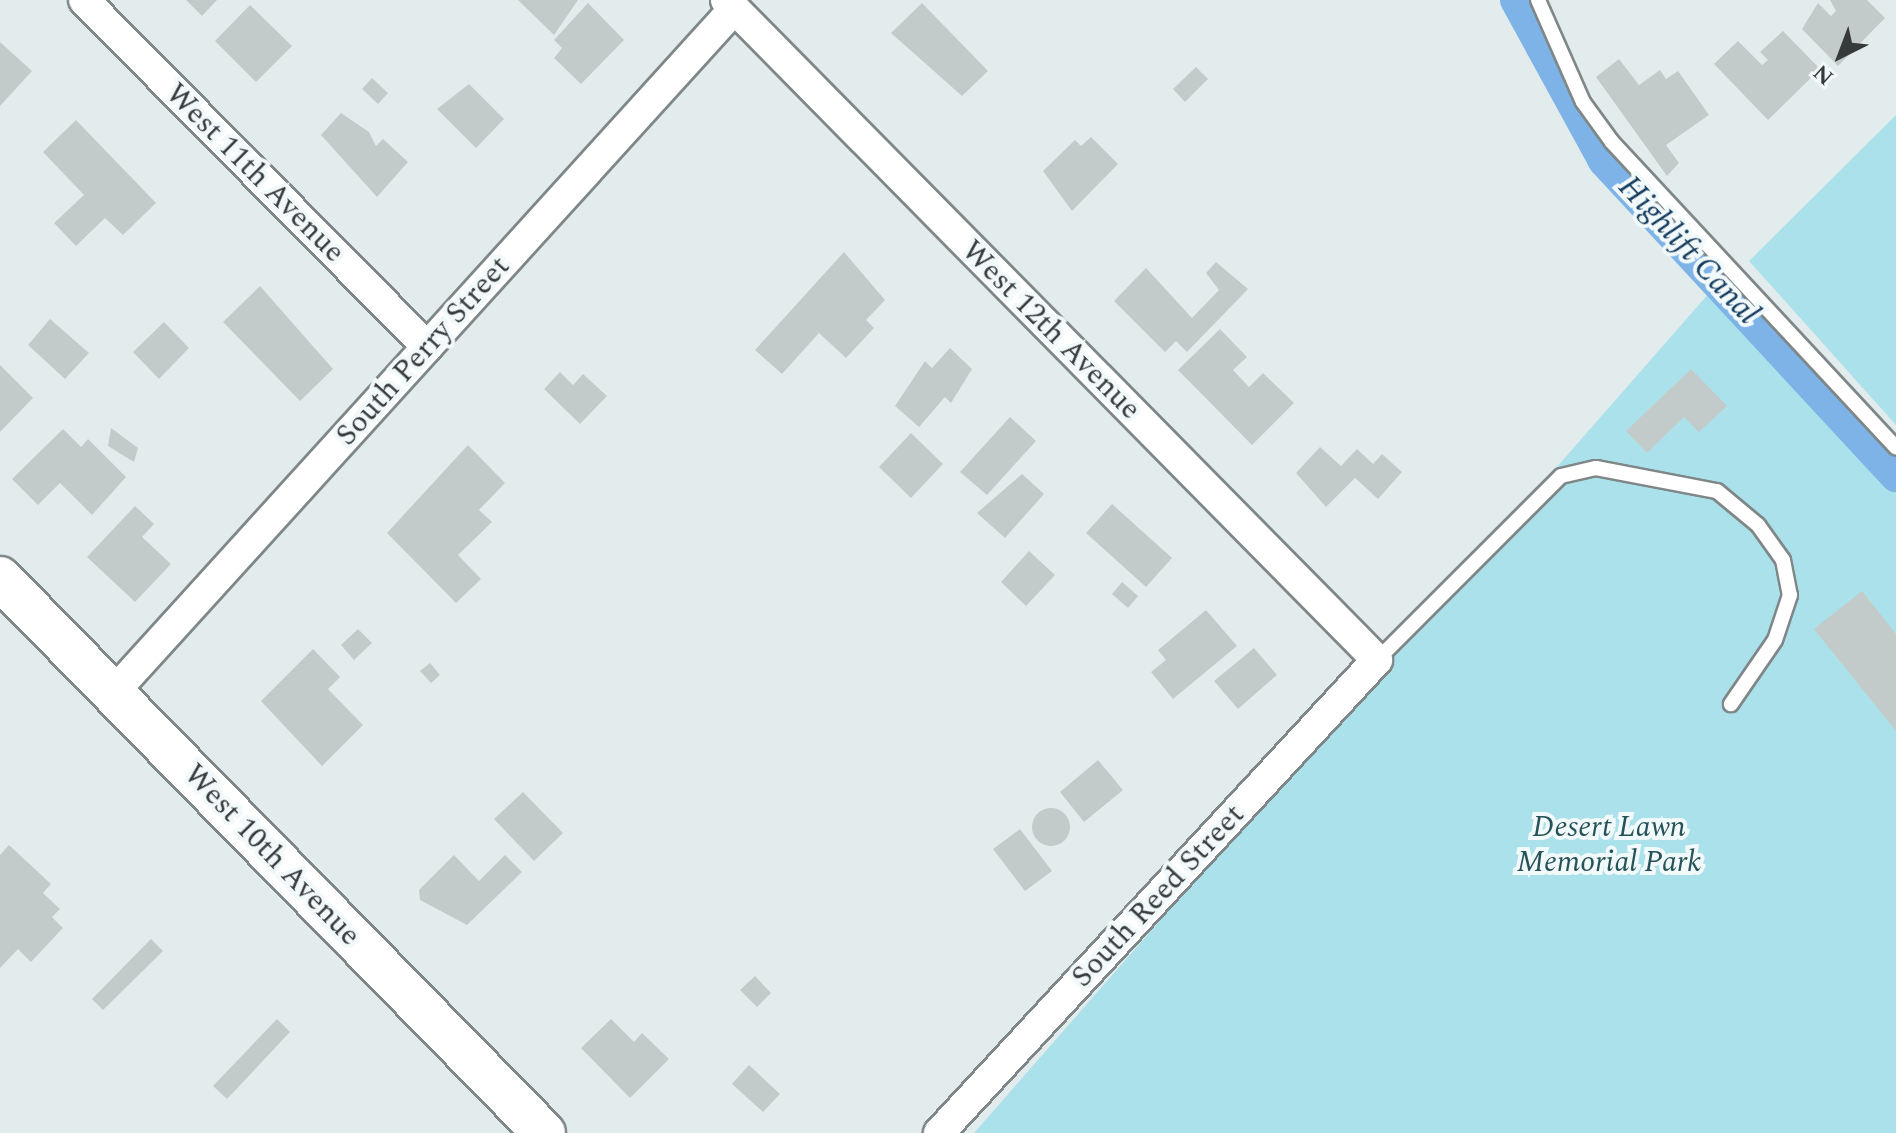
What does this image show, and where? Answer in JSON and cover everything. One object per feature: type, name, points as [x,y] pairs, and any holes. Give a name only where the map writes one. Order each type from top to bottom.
[{"type":"main road","name":"West 10th Avenue","points":[[0,578],[544,1133]]},
{"type":"street","name":"West 11th Avenue","points":[[84,0],[427,347]]},
{"type":"street","name":"South Perry Street","points":[[113,693],[427,347],[730,4]]},
{"type":"street","name":"West 12th Avenue","points":[[730,4],[1377,660]]},
{"type":"street","name":"South Reed Street","points":[[939,1133],[1377,660]]},
{"type":"lane","points":[[1538,0],[1583,102],[1612,142],[1896,448]]},
{"type":"lane","points":[[1377,660],[1561,476],[1596,468],[1717,491],[1758,525],[1783,560],[1790,595],[1775,640],[1731,704]]},
{"type":"green space","points":[[1896,115],[1896,425],[1749,261]]},
{"type":"green space","name":"Desert Lawn Memorial Park","points":[[1717,284],[1896,494],[1896,1133],[974,1133]]},
{"type":"building","points":[[186,0],[217,0],[202,16]]},
{"type":"building","points":[[518,0],[578,0],[554,35]]},
{"type":"building","points":[[1830,0],[1867,0],[1885,18],[1838,66],[1802,29],[1818,3],[1831,16],[1836,11]]},
{"type":"building","points":[[588,3],[624,40],[581,84],[554,58],[562,48],[554,40]]},
{"type":"building","points":[[922,3],[988,71],[962,96],[891,33]]},
{"type":"building","points":[[250,5],[292,46],[256,82],[215,41]]},
{"type":"building","points":[[1783,31],[1820,69],[1768,120],[1714,64],[1738,41],[1762,65],[1768,60],[1760,52]]},
{"type":"building","points":[[0,42],[32,71],[0,106]]},
{"type":"building","points":[[1619,59],[1639,85],[1660,70],[1666,79],[1678,71],[1709,115],[1666,145],[1679,163],[1667,176],[1596,77]]},
{"type":"building","points":[[1196,67],[1208,79],[1185,102],[1173,89]]},
{"type":"building","points":[[372,78],[388,93],[378,104],[362,89]]},
{"type":"building","points":[[469,84],[504,119],[476,148],[437,109]]},
{"type":"building","points":[[341,113],[369,132],[376,146],[383,139],[408,162],[377,197],[321,135]]},
{"type":"building","points":[[76,120],[156,203],[123,235],[105,218],[76,246],[54,223],[84,195],[43,152]]},
{"type":"building","points":[[1091,137],[1118,164],[1072,211],[1043,171],[1075,140],[1081,146]]},
{"type":"building","points":[[844,252],[885,300],[866,320],[874,328],[846,358],[819,333],[782,374],[755,350]]},
{"type":"building","points":[[1216,262],[1248,289],[1187,352],[1176,341],[1165,352],[1114,301],[1146,268],[1192,318],[1219,290],[1206,273]]},
{"type":"building","points":[[260,286],[333,369],[300,401],[223,322]]},
{"type":"building","points":[[50,319],[89,353],[65,379],[28,345]]},
{"type":"building","points":[[164,322],[189,348],[159,379],[133,352]]},
{"type":"building","points":[[1220,329],[1247,357],[1233,370],[1249,387],[1263,373],[1294,403],[1252,445],[1178,370]]},
{"type":"building","points":[[950,348],[972,369],[951,403],[945,397],[919,427],[895,406],[925,361],[932,368]]},
{"type":"building","points":[[0,365],[33,398],[0,432]]},
{"type":"building","points":[[1691,369],[1727,406],[1699,432],[1684,417],[1647,453],[1626,431]]},
{"type":"building","points":[[560,372],[573,385],[583,374],[607,396],[580,424],[544,389]]},
{"type":"building","points":[[1010,417],[1036,441],[987,495],[960,472]]},
{"type":"building","points":[[111,428],[138,448],[134,462],[108,446]]},
{"type":"building","points":[[63,429],[81,447],[88,439],[126,477],[92,515],[60,483],[38,505],[12,479]]},
{"type":"building","points":[[911,433],[943,464],[911,498],[879,467]]},
{"type":"building","points":[[468,445],[505,483],[479,510],[492,522],[458,555],[481,579],[456,603],[387,533]]},
{"type":"building","points":[[1320,447],[1341,466],[1357,449],[1373,464],[1382,454],[1402,472],[1378,499],[1355,478],[1326,507],[1296,473]]},
{"type":"building","points":[[1022,474],[1044,494],[1005,538],[977,513]]},
{"type":"building","points":[[1112,504],[1172,558],[1146,587],[1086,533]]},
{"type":"building","points":[[135,506],[154,524],[142,537],[171,564],[135,602],[87,557]]},
{"type":"building","points":[[1029,551],[1055,575],[1026,606],[1001,582]]},
{"type":"building","points":[[1122,582],[1138,596],[1128,608],[1112,594]]},
{"type":"building","points":[[1862,591],[1896,634],[1896,731],[1814,629]]},
{"type":"building","points":[[1206,610],[1237,646],[1173,699],[1151,672],[1166,660],[1158,650]]},
{"type":"building","points":[[358,629],[372,643],[354,660],[341,645]]},
{"type":"building","points":[[1254,648],[1277,675],[1238,709],[1214,681]]},
{"type":"building","points":[[313,649],[340,677],[328,689],[363,725],[322,766],[261,701]]},
{"type":"building","points":[[430,663],[440,675],[431,683],[420,671]]},
{"type":"building","points":[[1098,760],[1123,790],[1084,822],[1060,792]]},
{"type":"building","points":[[523,792],[563,833],[534,861],[494,819]]},
{"type":"building","points":[[1051,808],[1065,813],[1070,827],[1065,841],[1051,846],[1037,841],[1032,827],[1037,813]]},
{"type":"building","points":[[1020,829],[1052,871],[1025,891],[993,849]]},
{"type":"building","points":[[9,845],[51,884],[43,893],[60,909],[52,917],[63,928],[31,962],[18,949],[0,968],[0,855]]},
{"type":"building","points":[[454,855],[479,881],[505,855],[522,872],[467,925],[420,900],[419,890]]},
{"type":"building","points":[[151,939],[163,951],[103,1010],[92,999]]},
{"type":"building","points":[[755,976],[771,993],[757,1007],[740,990]]},
{"type":"building","points":[[277,1019],[290,1032],[227,1099],[213,1086]]},
{"type":"building","points":[[611,1019],[634,1042],[642,1033],[669,1059],[630,1098],[581,1048]]},
{"type":"building","points":[[749,1065],[780,1094],[763,1112],[732,1084]]},
{"type":"waterway","name":"Highlift Canal","points":[[1516,0],[1604,161],[1896,476]]}]
